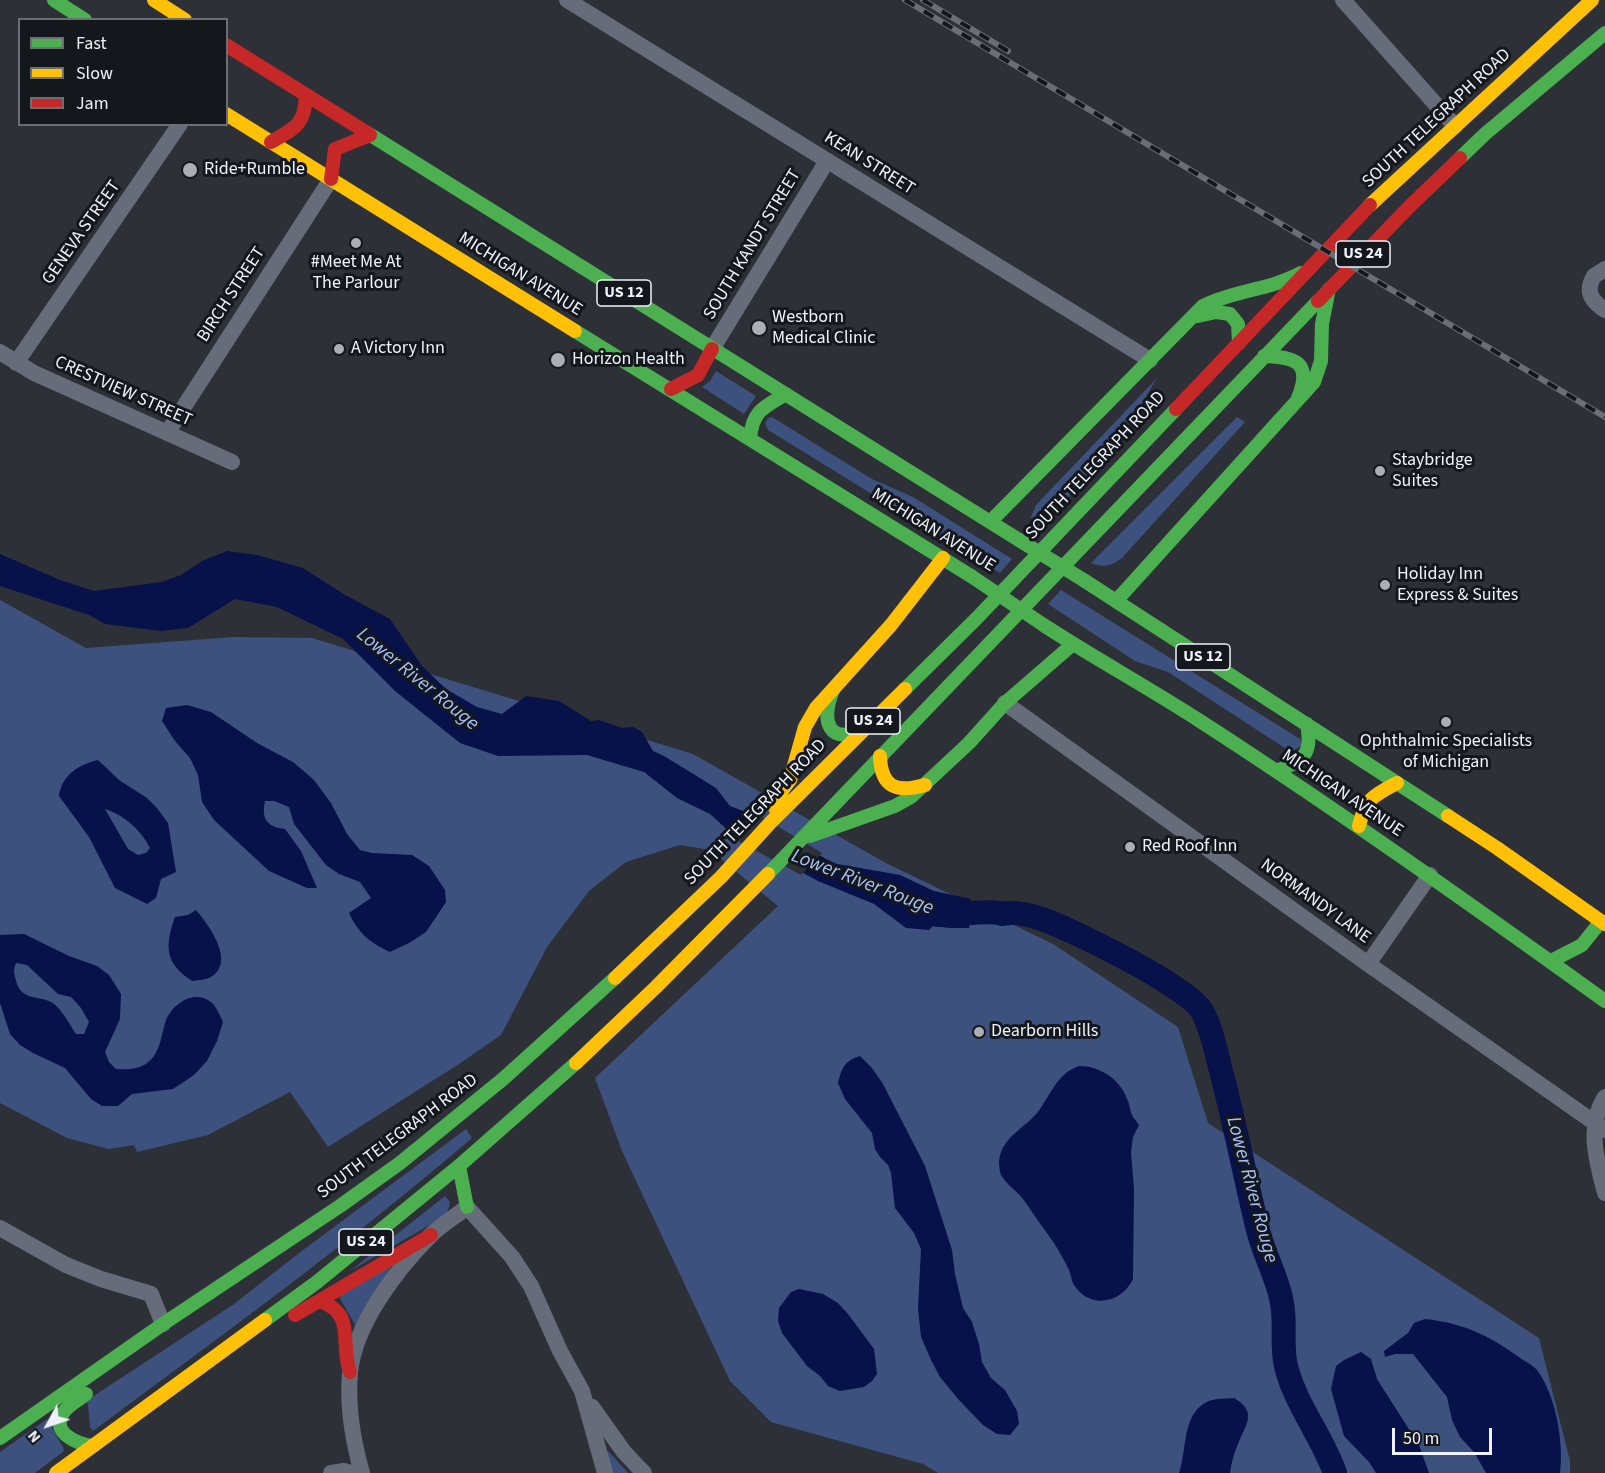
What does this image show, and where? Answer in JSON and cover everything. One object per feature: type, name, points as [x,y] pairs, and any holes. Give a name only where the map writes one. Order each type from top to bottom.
[{"type":"main road","points":[[154,0],[182,18]]},
{"type":"main road","name":"SOUTH TELEGRAPH ROAD","points":[[0,1438],[366,1188],[429,1140],[516,1068],[668,928],[740,857],[770,823],[976,619],[1379,196],[1592,0]]},
{"type":"main road","points":[[59,1],[82,18]]},
{"type":"main road","name":"US 24","points":[[56,1473],[317,1282],[459,1166],[547,1090],[656,987],[804,838],[880,756],[1394,222],[1485,134],[1605,33]]},
{"type":"main road","name":"US 12","points":[[228,46],[1085,581],[1512,858],[1603,923]]},
{"type":"main road","points":[[271,142],[302,123],[306,114],[306,95]]},
{"type":"main road","name":"MICHIGAN AVENUE","points":[[228,115],[943,558],[1073,644],[1146,687],[1359,826],[1605,1001]]},
{"type":"main road","points":[[331,179],[335,149],[370,135]]},
{"type":"main road","points":[[990,522],[1203,306],[1214,299],[1293,278],[1311,266]]},
{"type":"main road","points":[[1116,601],[1314,382],[1319,372],[1322,324],[1330,289]]},
{"type":"main road","points":[[1189,319],[1220,310],[1228,312],[1237,320],[1240,330],[1239,343]]},
{"type":"main road","points":[[671,389],[698,375],[712,349]]},
{"type":"main road","points":[[1264,356],[1285,356],[1296,360],[1303,368],[1304,386],[1297,400]]},
{"type":"main road","points":[[750,439],[750,425],[754,416],[760,409],[786,394]]},
{"type":"main road","points":[[770,823],[783,789],[790,780],[805,727],[816,708],[897,618],[943,558]]},
{"type":"main road","points":[[804,838],[895,806],[911,797],[969,743],[1005,703],[1073,644]]},
{"type":"main road","points":[[833,690],[826,713],[826,721],[832,729],[845,736],[865,729]]},
{"type":"main road","points":[[1276,771],[1300,760],[1308,753],[1311,739],[1307,724]]},
{"type":"main road","points":[[880,756],[879,770],[892,786],[911,790],[925,785]]},
{"type":"main road","points":[[1359,826],[1362,808],[1368,799],[1397,783]]},
{"type":"main road","points":[[1551,961],[1582,945],[1603,923]]},
{"type":"main road","points":[[459,1166],[467,1207]]},
{"type":"main road","points":[[248,1332],[284,1321],[431,1235]]},
{"type":"main road","points":[[231,1296],[274,1251]]},
{"type":"main road","points":[[320,1301],[336,1307],[344,1318],[345,1357],[350,1372]]},
{"type":"main road","points":[[93,1446],[73,1442],[66,1435],[61,1426],[62,1415],[106,1381]]},
{"type":"street","name":"KEAN STREET","points":[[567,0],[1150,360]]},
{"type":"street","points":[[1343,0],[1455,126]]},
{"type":"street","name":"GENEVA STREET","points":[[16,363],[179,126]]},
{"type":"street","name":"SOUTH KANDT STREET","points":[[712,349],[827,161]]},
{"type":"street","name":"BIRCH STREET","points":[[167,433],[331,179]]},
{"type":"street","points":[[1605,269],[1594,276],[1589,289],[1593,300],[1605,310]]},
{"type":"street","name":"CRESTVIEW STREET","points":[[0,352],[34,373],[232,462]]},
{"type":"street","name":"NORMANDY LANE","points":[[1005,703],[1368,964],[1600,1126]]},
{"type":"street","points":[[1368,964],[1430,875]]},
{"type":"street","points":[[1605,1097],[1597,1113],[1600,1126],[1594,1141],[1605,1193]]},
{"type":"street","points":[[362,1473],[354,1443],[350,1401],[350,1372],[356,1344],[377,1300],[431,1235],[467,1207],[521,1269],[582,1391],[618,1445],[644,1473]]},
{"type":"street","points":[[0,1228],[66,1265],[101,1279],[151,1294],[164,1324]]},
{"type":"street","points":[[582,1391],[605,1473]]},
{"type":"street","points":[[331,1473],[344,1471],[352,1473]]},
{"type":"shaded area","points":[[716,371],[756,396],[744,414],[702,387],[710,381]]},
{"type":"shaded area","points":[[1157,378],[1127,428],[1104,459],[1037,531],[1031,517],[1036,505]]},
{"type":"shaded area","points":[[772,417],[872,479],[913,497],[1012,559],[1000,573],[768,430],[765,423],[768,418]]},
{"type":"shaded area","points":[[1237,417],[1245,422],[1122,558],[1107,565],[1091,563]]},
{"type":"shaded area","points":[[1061,590],[1300,739],[1302,745],[1291,752],[1168,672],[1135,661],[1048,604]]},
{"type":"shaded area","name":"Dearborn Hills","points":[[0,600],[86,648],[234,637],[312,638],[693,754],[886,863],[1053,944],[1178,1027],[1208,1123],[1539,1338],[1570,1461],[1570,1473],[938,1473],[923,1464],[771,1422],[730,1381],[622,1151],[595,1078],[778,906],[710,850],[680,845],[626,862],[589,891],[547,947],[501,1035],[328,1147],[290,1092],[208,1135],[137,1152],[134,1145],[109,1149],[67,1138],[0,1103]]},
{"type":"shaded area","points":[[466,1129],[472,1138],[426,1177],[285,1288],[93,1431],[90,1427],[86,1401],[234,1304]]},
{"type":"shaded area","points":[[445,1196],[450,1202],[447,1215],[350,1271]]},
{"type":"shaded area","points":[[393,1263],[357,1328],[339,1297]]},
{"type":"shaded area","points":[[47,1419],[64,1449],[63,1452],[35,1473],[0,1473],[0,1452]]},
{"type":"shaded area","points":[[605,1450],[609,1452],[628,1473],[610,1473]]},
{"type":"water","points":[[227,551],[257,555],[303,568],[345,595],[390,619],[422,666],[446,689],[477,707],[502,714],[526,696],[559,701],[591,721],[599,720],[622,728],[633,727],[642,732],[653,751],[716,788],[730,806],[751,814],[826,859],[837,864],[900,875],[934,891],[971,899],[969,928],[933,926],[929,930],[906,928],[874,904],[818,881],[732,834],[710,814],[677,798],[644,772],[587,755],[498,756],[460,743],[395,691],[343,639],[277,607],[235,599],[188,628],[161,631],[105,624],[89,615],[0,586],[0,554],[60,580],[94,591],[162,582],[181,575],[202,561]]},
{"type":"water","points":[[187,705],[211,712],[257,743],[293,762],[314,780],[331,803],[347,834],[360,850],[372,853],[412,855],[429,866],[445,890],[446,902],[426,932],[390,952],[365,937],[349,913],[371,898],[360,882],[339,874],[326,865],[294,824],[289,807],[274,801],[265,801],[265,817],[270,824],[285,829],[301,851],[317,888],[307,888],[269,871],[214,820],[202,802],[198,775],[190,758],[162,721],[166,708]]},
{"type":"water","points":[[98,760],[119,780],[147,798],[168,823],[176,872],[161,879],[156,898],[147,904],[115,888],[89,837],[59,796],[67,777],[78,768]],"holes":[[[105,809],[125,819],[142,835],[150,848],[146,853],[138,855],[128,849]]]},
{"type":"water","points":[[196,910],[218,943],[221,962],[218,970],[211,977],[192,981],[176,967],[169,953],[169,945],[175,917],[188,915]]},
{"type":"water","points":[[24,934],[69,956],[97,966],[109,975],[121,994],[120,1019],[105,1052],[109,1062],[116,1069],[137,1068],[146,1064],[158,1048],[169,1014],[179,1003],[198,997],[211,1002],[223,1022],[207,1061],[194,1075],[173,1089],[132,1094],[118,1106],[102,1106],[91,1099],[65,1068],[20,1045],[10,1034],[0,1003],[0,935]],"holes":[[[16,963],[27,965],[58,994],[71,997],[81,1008],[89,1022],[84,1034],[76,1034],[54,1004],[27,995],[19,988],[14,974],[15,965]]]},
{"type":"water","points":[[860,1056],[883,1084],[925,1166],[952,1250],[963,1308],[972,1322],[982,1362],[991,1378],[1005,1390],[1017,1411],[1019,1424],[1010,1435],[997,1434],[983,1425],[958,1399],[940,1377],[921,1337],[918,1309],[921,1249],[914,1233],[895,1208],[891,1173],[888,1165],[875,1149],[872,1133],[845,1099],[838,1083],[844,1066],[850,1060]]},
{"type":"water","points":[[1079,1066],[1102,1071],[1120,1085],[1132,1115],[1139,1125],[1133,1137],[1131,1152],[1134,1189],[1133,1279],[1121,1294],[1105,1300],[1088,1298],[1074,1285],[1056,1246],[1023,1199],[1003,1178],[999,1167],[1004,1145],[1035,1116],[1061,1078]]},
{"type":"water","points":[[799,1289],[823,1294],[838,1303],[874,1349],[877,1374],[864,1387],[840,1391],[828,1386],[807,1366],[782,1333],[778,1321],[779,1308],[791,1292]]},
{"type":"water","points":[[1425,1319],[1475,1331],[1497,1342],[1537,1370],[1544,1380],[1554,1406],[1561,1448],[1560,1473],[1486,1473],[1474,1452],[1460,1437],[1452,1420],[1447,1397],[1413,1354],[1395,1354],[1385,1357],[1384,1351],[1408,1333],[1414,1323]]},
{"type":"water","points":[[1361,1352],[1371,1359],[1377,1379],[1419,1445],[1429,1473],[1376,1473],[1369,1462],[1344,1436],[1331,1389],[1336,1366]]},
{"type":"water","points":[[1234,1398],[1246,1408],[1248,1419],[1234,1455],[1230,1473],[1179,1473],[1192,1416],[1211,1400]]},
{"type":"pier","points":[[754,812],[822,853],[801,875],[731,837]]},
{"type":"waterway","name":"Lower River Rouge","points":[[938,915],[981,912],[1012,913],[1042,919],[1078,934],[1153,974],[1192,1000],[1202,1011],[1215,1048],[1258,1230],[1280,1294],[1283,1311],[1284,1351],[1290,1380],[1335,1473]]},
{"type":"railway","points":[[905,0],[1605,417]]},
{"type":"railway","points":[[923,0],[1008,51]]},
{"type":"traffic: fast","points":[[54,0],[82,18]]},
{"type":"traffic: fast","points":[[1460,158],[1485,134],[1605,33]]},
{"type":"traffic: fast","points":[[369,134],[1019,540]]},
{"type":"traffic: fast","points":[[990,522],[1203,306],[1227,296],[1289,279],[1301,273]]},
{"type":"traffic: fast","points":[[1116,601],[1314,382],[1321,361],[1322,324],[1329,289]]},
{"type":"traffic: fast","points":[[768,874],[1318,301]]},
{"type":"traffic: fast","points":[[1198,316],[1216,312],[1230,314],[1238,324],[1239,343]]},
{"type":"traffic: fast","points":[[575,331],[971,576]]},
{"type":"traffic: fast","points":[[1264,356],[1285,358],[1299,364],[1303,377],[1298,398]]},
{"type":"traffic: fast","points":[[750,439],[756,416],[765,407],[786,394]]},
{"type":"traffic: fast","points":[[905,689],[976,619],[1176,409]]},
{"type":"traffic: fast","points":[[1019,540],[1085,581]]},
{"type":"traffic: fast","points":[[971,576],[1045,626]]},
{"type":"traffic: fast","points":[[1085,581],[1448,816]]},
{"type":"traffic: fast","points":[[1045,626],[1181,709],[1303,789],[1605,1001]]},
{"type":"traffic: fast","points":[[810,836],[895,806],[911,797],[969,743],[1005,703],[1073,644]]},
{"type":"traffic: fast","points":[[833,690],[828,712],[830,728],[842,734],[865,729]]},
{"type":"traffic: fast","points":[[1276,771],[1293,764],[1304,755],[1308,743],[1307,724]]},
{"type":"traffic: fast","points":[[1551,961],[1582,945],[1601,921]]},
{"type":"traffic: fast","points":[[0,1438],[400,1163],[503,1079],[615,978]]},
{"type":"traffic: fast","points":[[265,1320],[317,1282],[459,1166],[576,1063]]},
{"type":"traffic: fast","points":[[459,1166],[467,1207]]},
{"type":"traffic: fast","points":[[86,1394],[65,1410],[60,1426],[63,1432],[73,1440],[93,1446]]},
{"type":"traffic: slow","points":[[154,0],[182,18]]},
{"type":"traffic: slow","points":[[1370,205],[1592,0]]},
{"type":"traffic: slow","points":[[228,115],[575,331]]},
{"type":"traffic: slow","points":[[775,808],[783,789],[790,780],[805,727],[816,708],[891,625],[943,558]]},
{"type":"traffic: slow","points":[[615,978],[721,877],[770,823],[905,689]]},
{"type":"traffic: slow","points":[[880,756],[884,775],[892,786],[906,788],[925,785]]},
{"type":"traffic: slow","points":[[1359,826],[1364,810],[1372,799],[1397,783]]},
{"type":"traffic: slow","points":[[1448,816],[1605,924]]},
{"type":"traffic: slow","points":[[576,1063],[656,987],[768,874]]},
{"type":"traffic: slow","points":[[56,1473],[265,1320]]},
{"type":"traffic: jam","points":[[228,46],[369,134]]},
{"type":"traffic: jam","points":[[271,142],[297,125],[303,113],[306,95]]},
{"type":"traffic: jam","points":[[331,179],[335,149],[370,135]]},
{"type":"traffic: jam","points":[[1318,301],[1460,158]]},
{"type":"traffic: jam","points":[[1176,409],[1370,205]]},
{"type":"traffic: jam","points":[[671,389],[698,375],[712,349]]},
{"type":"traffic: jam","points":[[295,1315],[431,1235]]},
{"type":"traffic: jam","points":[[320,1301],[331,1307],[343,1321],[350,1372]]},
{"type":"place","name":"Ride+Rumble","points":[[190,170]]},
{"type":"place","name":"#Meet Me At The Parlour","points":[[356,243]]},
{"type":"place","name":"Westborn Medical Clinic","points":[[759,328]]},
{"type":"place","name":"A Victory Inn","points":[[339,349]]},
{"type":"place","name":"Horizon Health","points":[[558,360]]},
{"type":"place","name":"Staybridge Suites","points":[[1380,471]]},
{"type":"place","name":"Holiday Inn Express & Suites","points":[[1385,585]]},
{"type":"place","name":"Ophthalmic Specialists of Michigan","points":[[1446,722]]},
{"type":"place","name":"Red Roof Inn","points":[[1130,847]]},
{"type":"place","name":"Dearborn Hills","points":[[979,1032]]}]
